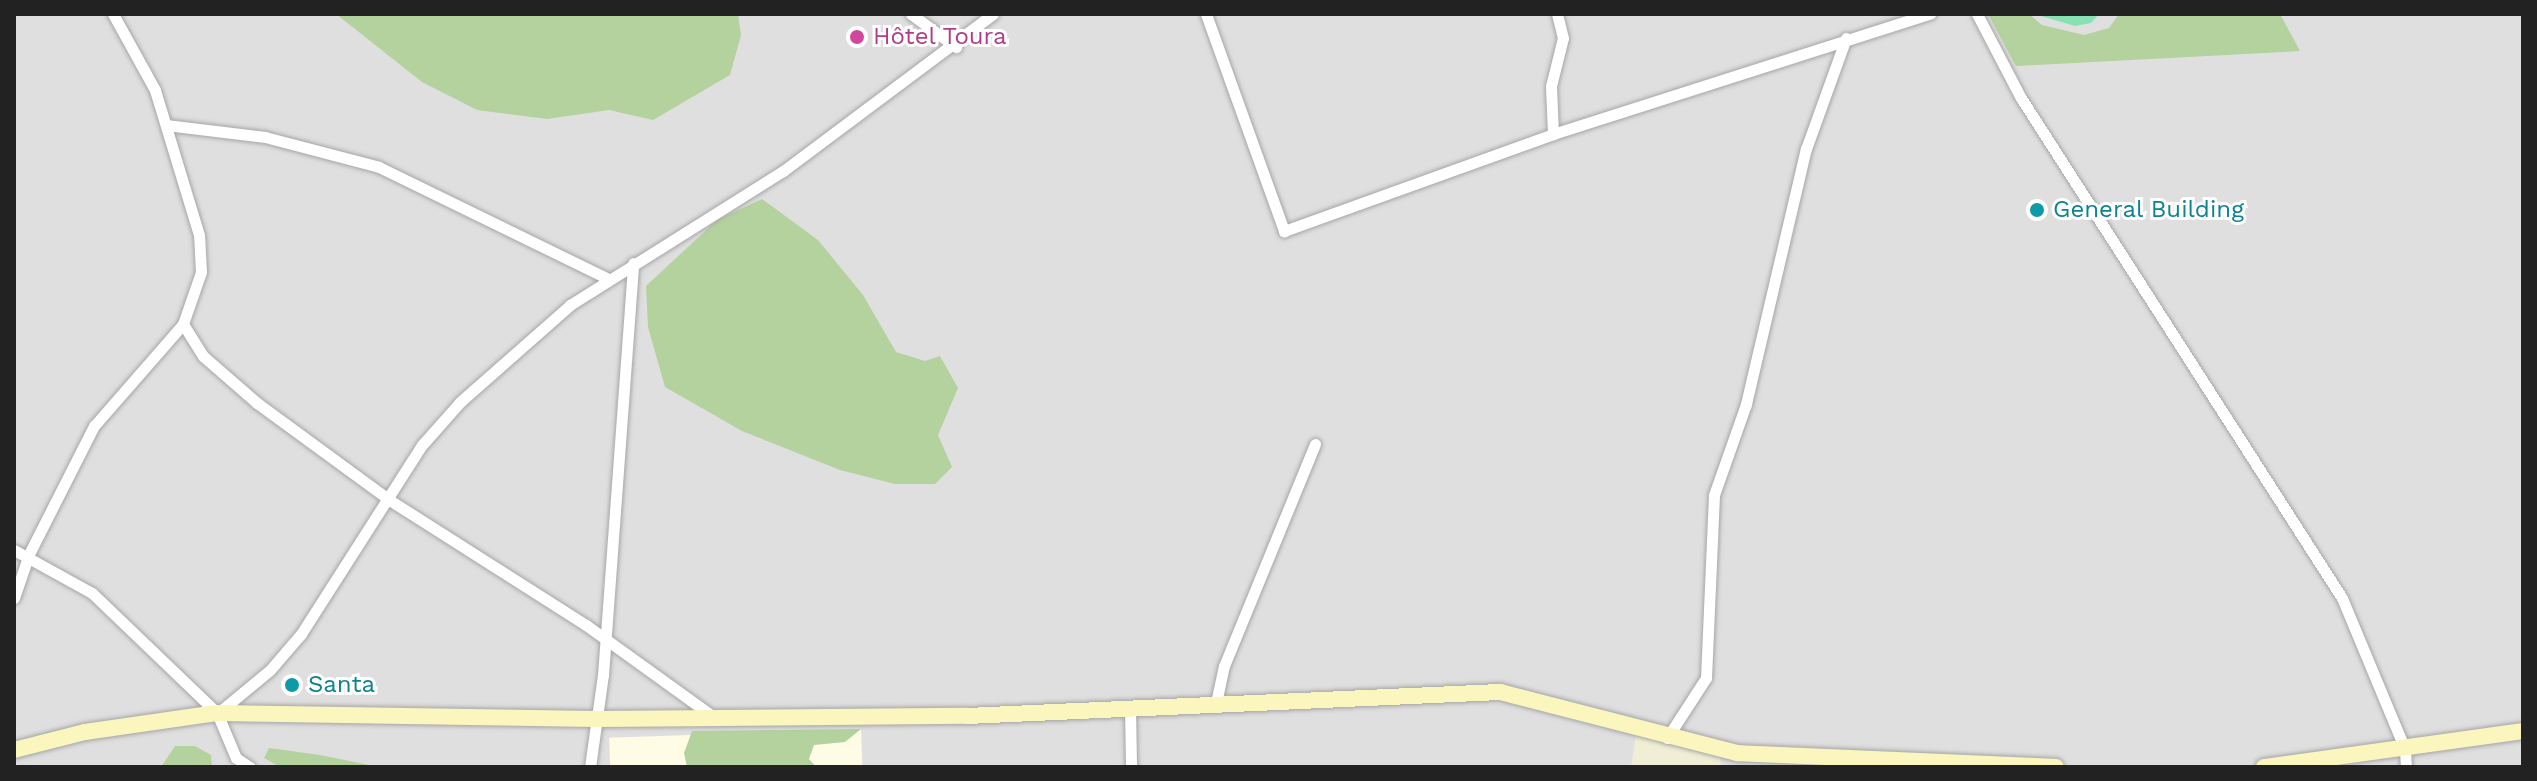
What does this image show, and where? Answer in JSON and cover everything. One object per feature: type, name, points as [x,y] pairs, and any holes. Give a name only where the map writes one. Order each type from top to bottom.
[{"type":"main road","points":[[14,750],[85,732],[217,713],[596,719],[711,715],[967,716],[1500,692],[1667,738],[1737,753],[1925,764],[2056,767]]},
{"type":"main road","points":[[2264,767],[2523,731]]},
{"type":"street","points":[[14,598],[29,554],[94,426],[183,324],[201,272],[199,235],[155,90],[113,14]]},
{"type":"street","points":[[911,14],[956,47]]},
{"type":"street","points":[[217,713],[270,670],[301,634],[422,445],[460,402],[570,305],[783,171],[956,47],[993,14]]},
{"type":"street","points":[[1206,14],[1284,231],[1553,134],[1698,91],[1846,38],[1930,14]]},
{"type":"street","points":[[1553,134],[1551,86],[1563,38],[1557,14]]},
{"type":"street","points":[[1977,14],[2021,98],[2342,598],[2405,749],[2406,767]]},
{"type":"street","points":[[1667,738],[1706,678],[1714,495],[1746,404],[1806,149],[1846,38]]},
{"type":"street","points":[[166,125],[265,137],[379,167],[609,279]]},
{"type":"street","points":[[590,767],[604,638],[633,263]]},
{"type":"street","points":[[183,324],[203,356],[257,403],[388,499],[604,638],[711,715]]},
{"type":"street","points":[[1216,703],[1224,666],[1315,444]]},
{"type":"street","points":[[14,550],[29,554],[92,593],[217,713],[236,758],[250,767]]},
{"type":"street","points":[[1130,707],[1131,767]]},
{"type":"shaded area","points":[[14,14],[2523,14],[2523,767],[14,767]]},
{"type":"shaded area","points":[[861,729],[862,767],[610,767],[609,738]]},
{"type":"green space","points":[[336,14],[738,14],[741,35],[730,75],[653,120],[609,110],[547,119],[477,110],[422,82]]},
{"type":"green space","points":[[1988,14],[2029,14],[2042,25],[2084,35],[2109,28],[2119,14],[2280,14],[2300,51],[2016,66]]},
{"type":"green space","points":[[2034,14],[2099,14],[2091,23],[2075,26]]},
{"type":"green space","points":[[762,199],[818,240],[863,295],[896,352],[925,361],[940,356],[958,388],[938,435],[952,467],[935,484],[895,484],[840,470],[742,431],[665,387],[648,327],[646,286],[717,220]]},
{"type":"green space","points":[[861,729],[845,742],[814,745],[809,759],[816,767],[687,767],[684,753],[692,731]]},
{"type":"green space","points":[[1636,735],[1720,756],[1721,767],[1631,767]]},
{"type":"green space","points":[[175,746],[195,746],[211,755],[212,767],[161,767]]},
{"type":"green space","points":[[269,748],[379,767],[280,767],[264,758]]},
{"type":"place","name":"Hôtel Toura","points":[[857,37]]},
{"type":"place","name":"General Building","points":[[2037,210]]},
{"type":"place","name":"Santa","points":[[292,685]]}]
